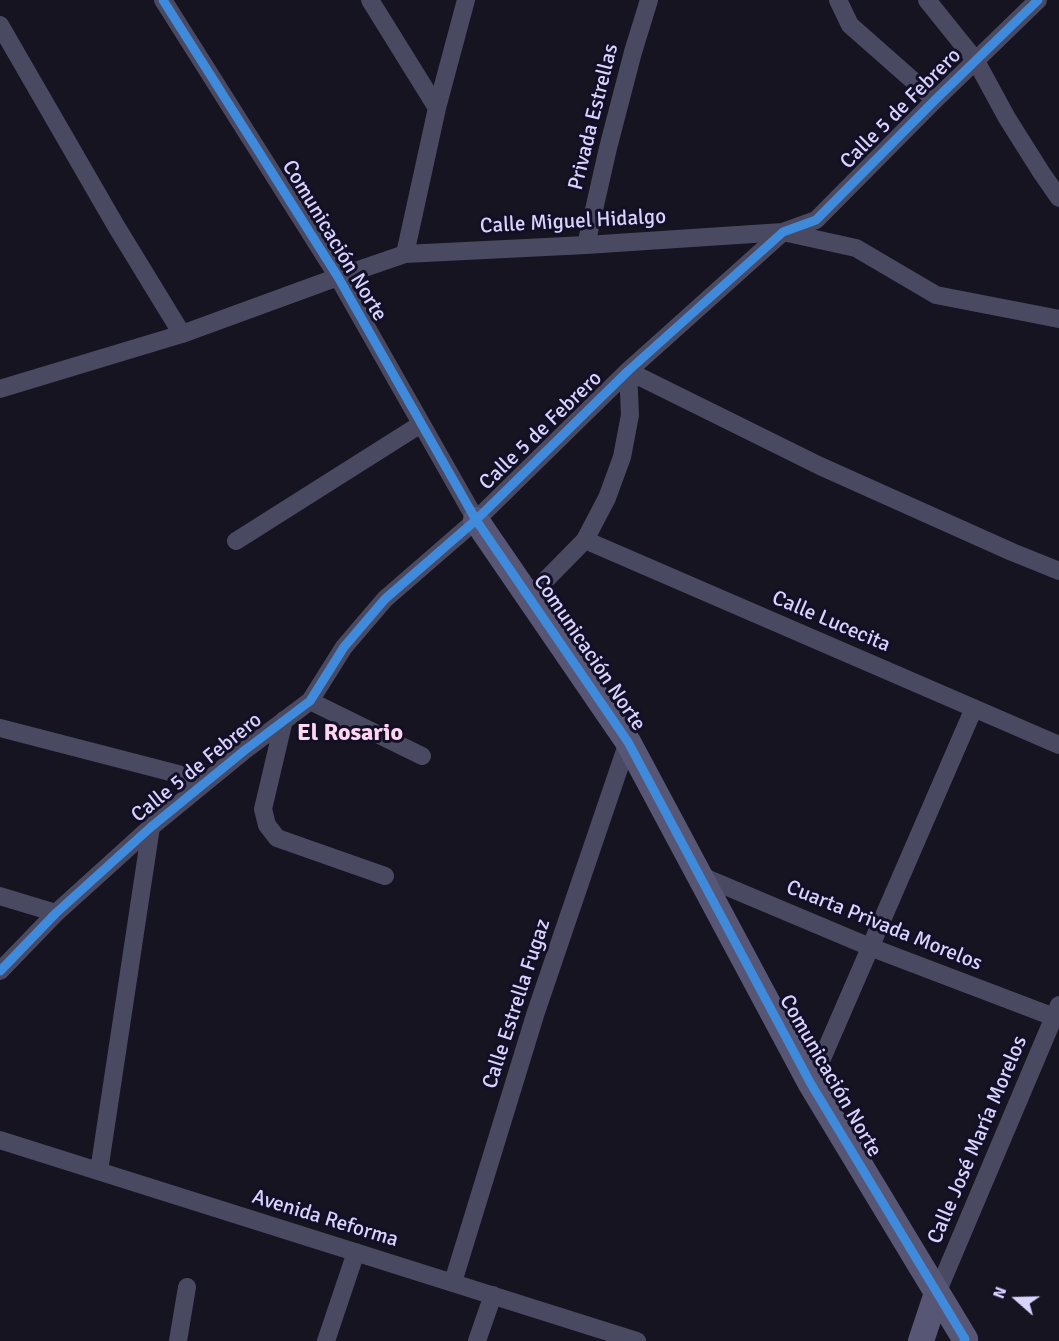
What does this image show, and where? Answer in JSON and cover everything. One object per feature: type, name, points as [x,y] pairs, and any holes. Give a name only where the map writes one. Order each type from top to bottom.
[{"type":"street","name":"Comunicación Norte","points":[[163,0],[338,277],[476,520],[628,742],[811,1084],[964,1340]]},
{"type":"street","points":[[370,0],[437,108]]},
{"type":"street","points":[[405,254],[437,108],[466,0]]},
{"type":"street","name":"Privada Estrellas","points":[[586,245],[633,52],[649,0]]},
{"type":"street","points":[[838,0],[849,26],[935,100]]},
{"type":"street","points":[[927,0],[976,61],[1006,118],[1059,198]]},
{"type":"street","name":"Calle 5 de Febrero","points":[[0,971],[56,913],[151,826],[310,701],[344,647],[385,599],[476,520],[628,371],[783,232],[816,220],[1038,0]]},
{"type":"street","points":[[0,25],[104,206],[182,334]]},
{"type":"street","points":[[1041,172],[1059,172]]},
{"type":"street","name":"Calle Miguel Hidalgo","points":[[0,389],[182,334],[405,254],[783,232],[856,248],[936,295],[1059,319]]},
{"type":"street","points":[[529,597],[585,540],[607,498],[622,458],[630,415],[628,371],[820,465],[1059,571]]},
{"type":"street","points":[[236,541],[422,424]]},
{"type":"street","name":"Calle Lucecita","points":[[585,540],[1059,745]]},
{"type":"street","points":[[310,701],[422,756]]},
{"type":"street","points":[[811,1084],[974,708]]},
{"type":"street","points":[[284,720],[263,809],[267,825],[277,838],[385,876]]},
{"type":"street","points":[[0,728],[206,781]]},
{"type":"street","name":"Calle Estrella Fugaz","points":[[453,1282],[536,1012],[628,742]]},
{"type":"street","points":[[99,1171],[151,826]]},
{"type":"street","name":"Cuarta Privada Morelos","points":[[699,875],[870,947],[1057,1011]]},
{"type":"street","points":[[0,896],[56,913]]},
{"type":"street","name":"Calle José María Morelos","points":[[937,1293],[1057,1011]]},
{"type":"street","name":"Avenida Reforma","points":[[0,1140],[637,1341]]},
{"type":"street","points":[[327,1341],[356,1252]]},
{"type":"street","points":[[178,1341],[187,1287]]},
{"type":"street","points":[[921,1341],[937,1293]]},
{"type":"street","points":[[477,1341],[493,1295]]},
{"type":"cycle path","points":[[163,0],[338,277],[476,520],[628,742],[811,1084],[965,1339],[964,1341]]},
{"type":"cycle path","points":[[0,971],[56,913],[151,827],[245,750],[310,701],[344,647],[385,599],[476,520],[628,371],[783,232],[816,220],[1038,0]]},
{"type":"district","name":"El Rosario","points":[[350,734]]}]
